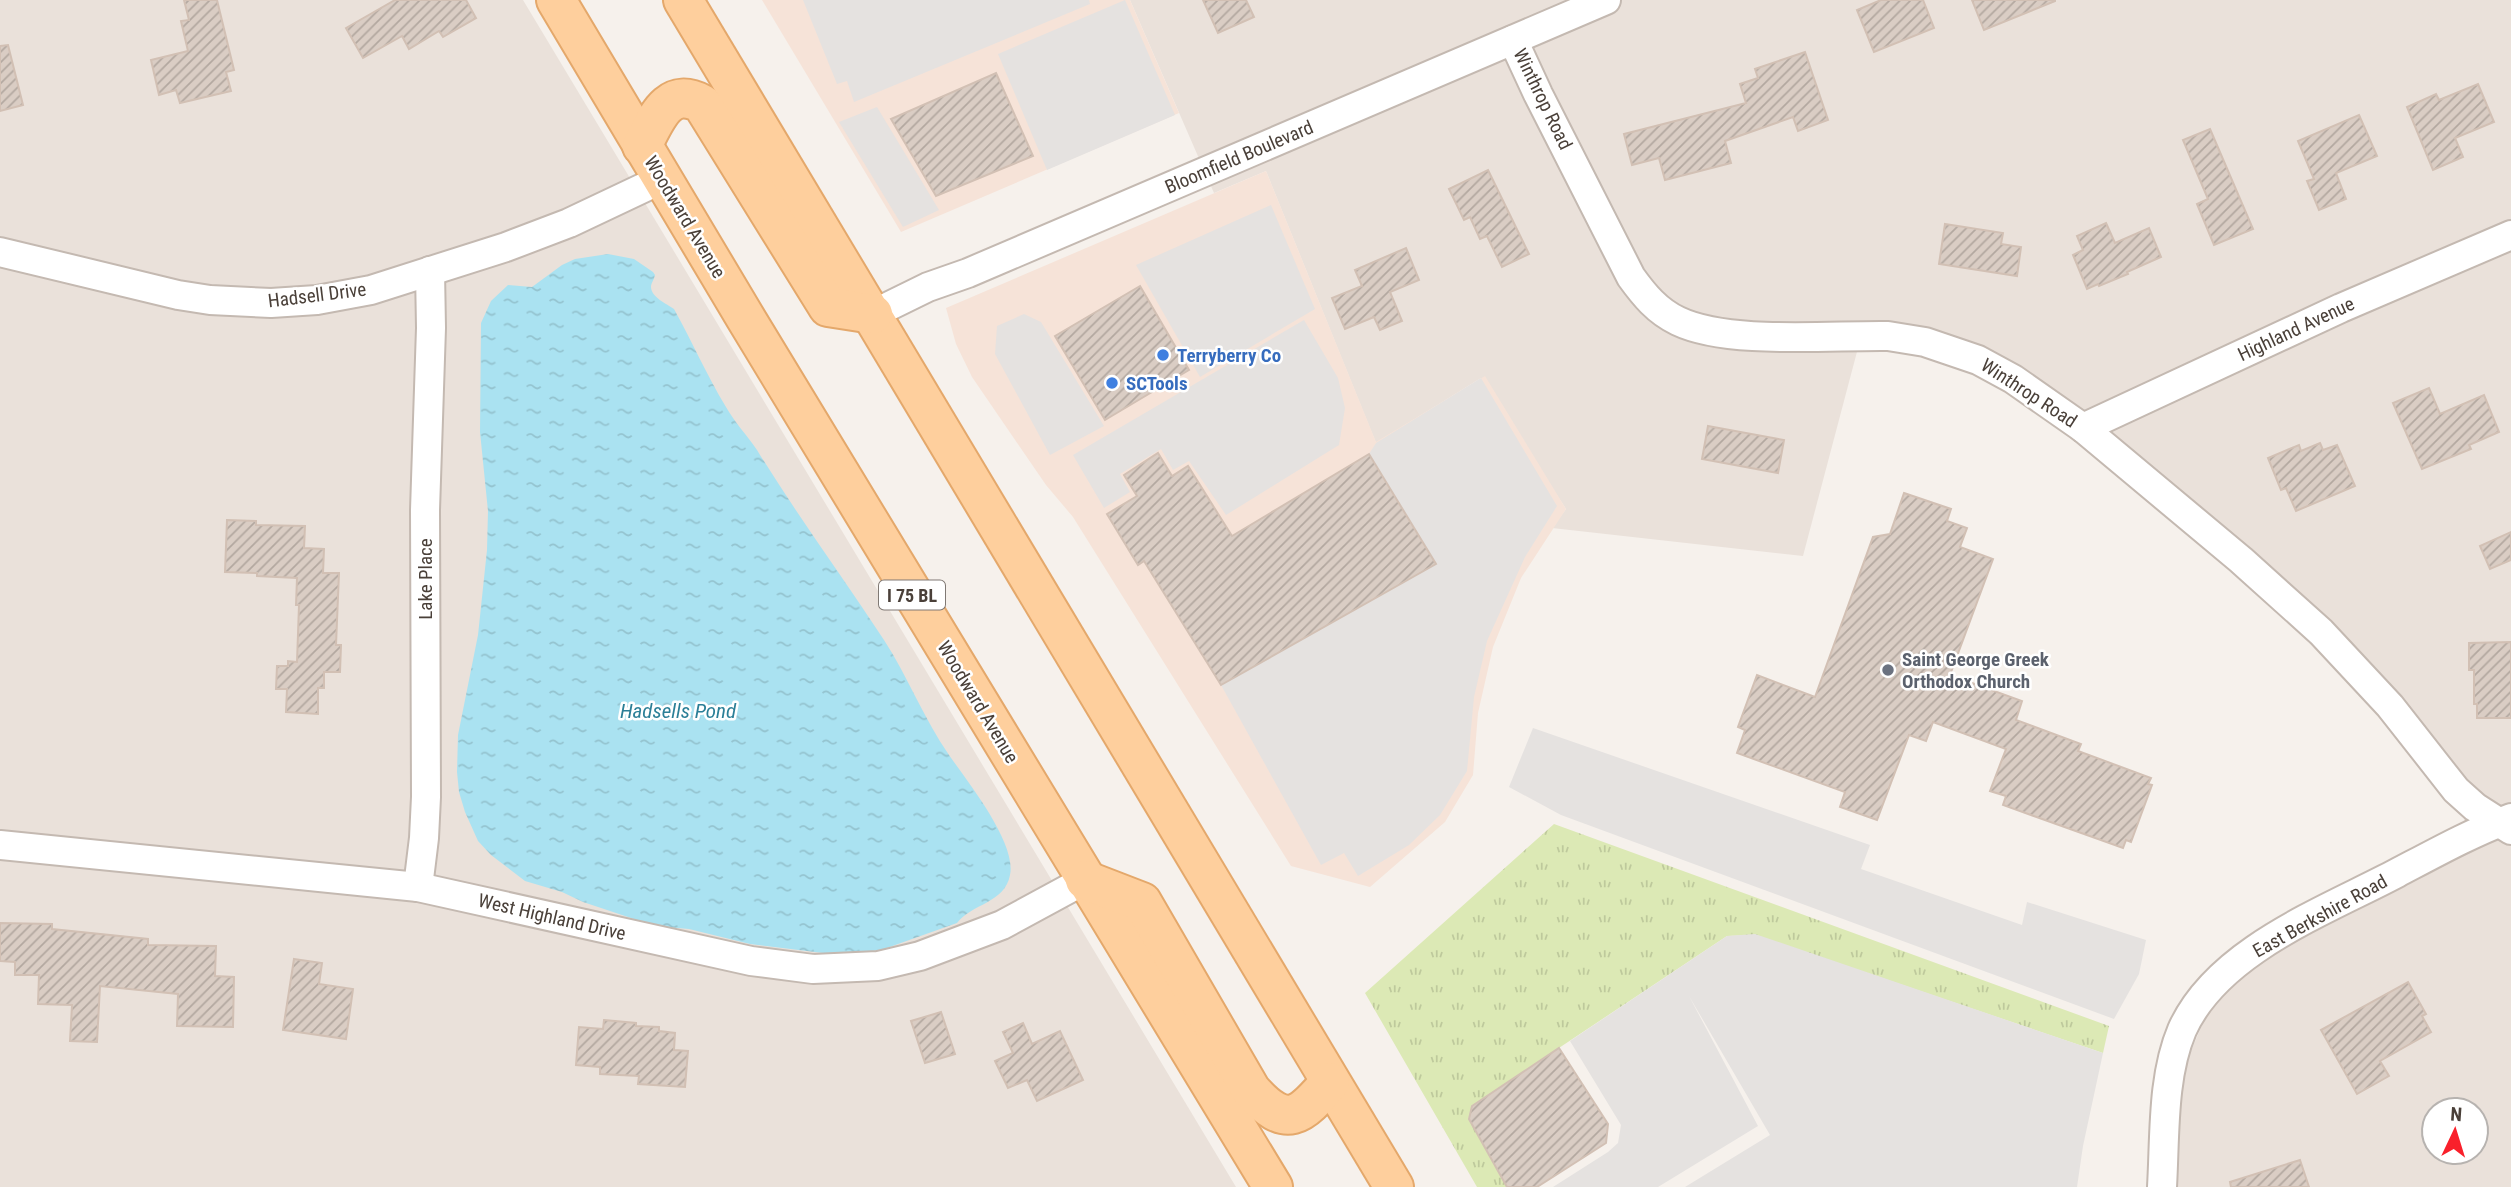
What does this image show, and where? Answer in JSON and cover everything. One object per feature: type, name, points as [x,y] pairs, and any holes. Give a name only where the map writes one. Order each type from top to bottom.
[{"type":"main road","name":"Woodward Avenue","points":[[556,0],[662,180],[1273,1187]]},
{"type":"main road","points":[[683,0],[1394,1187]]},
{"type":"main road","points":[[642,146],[665,106],[676,99],[689,97],[702,104],[828,307],[873,314]]},
{"type":"main road","points":[[1085,880],[1142,902],[1251,1090],[1265,1104],[1283,1114],[1297,1114],[1309,1107],[1330,1082]]},
{"type":"street","name":"Bloomfield Boulevard","points":[[873,314],[928,287],[968,273],[1606,0]]},
{"type":"street","name":"Winthrop Road","points":[[1513,40],[1623,262],[1641,291],[1665,314],[1692,327],[1731,334],[1888,336],[1934,345],[1995,368],[2083,428],[2241,560],[2321,632],[2390,706],[2456,790],[2475,807],[2507,823]]},
{"type":"street","name":"Hadsell Drive","points":[[0,252],[178,295],[227,302],[317,300],[371,290],[535,237],[662,180]]},
{"type":"street","name":"Highland Avenue","points":[[2083,428],[2341,308],[2511,235]]},
{"type":"street","name":"Lake Place","points":[[418,887],[426,797],[425,510],[431,328],[430,271]]},
{"type":"street","name":"East Berkshire Road","points":[[2162,1187],[2169,1088],[2175,1049],[2188,1019],[2207,992],[2256,950],[2292,927],[2459,839],[2507,823]]},
{"type":"street","name":"West Highland Drive","points":[[0,845],[418,887],[751,961],[802,968],[878,967],[899,962],[969,939],[1035,908],[1085,880]]},
{"type":"shaded area","points":[[0,0],[523,0],[1236,1187],[0,1187]]},
{"type":"shaded area","points":[[762,0],[1130,0],[1179,113],[901,232]]},
{"type":"shaded area","points":[[803,0],[1089,0],[1090,4],[854,102],[847,81],[837,84]]},
{"type":"shaded area","points":[[1125,0],[1175,115],[1047,170],[998,54]]},
{"type":"shaded area","points":[[1130,0],[2511,0],[2511,1187],[2174,1187],[2184,1067],[2213,1005],[2244,973],[2298,937],[2466,850],[2462,781],[2084,415],[1997,354],[1973,344],[1858,348],[1803,556],[1552,528],[1566,509],[1481,378],[1376,443],[1266,171],[1214,193]]},
{"type":"shaded area","points":[[877,107],[939,210],[903,227],[839,122]]},
{"type":"shaded area","points":[[1266,171],[1376,442],[1485,376],[1566,509],[1521,578],[1493,647],[1478,713],[1473,775],[1445,822],[1370,887],[1291,866],[1073,517],[1046,485],[972,377],[956,344],[946,308]]},
{"type":"shaded area","points":[[1271,205],[1315,309],[1200,377],[1136,265]]},
{"type":"shaded area","points":[[1024,314],[1041,322],[1104,426],[1050,455],[995,354],[997,326]]},
{"type":"shaded area","points":[[1304,320],[1338,378],[1345,408],[1339,445],[1226,515],[1189,461],[1173,470],[1161,449],[1120,474],[1130,492],[1104,508],[1073,455]]},
{"type":"shaded area","points":[[1481,378],[1557,506],[1525,557],[1487,641],[1474,697],[1467,771],[1440,815],[1409,845],[1358,876],[1344,853],[1321,865],[1221,685],[1436,564],[1369,454],[1376,443]]},
{"type":"shaded area","points":[[1533,728],[1870,845],[1861,869],[2022,925],[2027,902],[2146,940],[2139,974],[2114,1019],[1561,815],[1509,787]]},
{"type":"shaded area","points":[[1755,934],[2103,1053],[2077,1187],[1685,1187],[1770,1135],[1689,996],[1758,1126],[1658,1187],[1553,1187],[1618,1143],[1621,1125],[1570,1041],[1727,936]]},
{"type":"green space","points":[[1554,824],[2109,1026],[2103,1053],[1755,935],[1727,936],[1472,1106],[1469,1119],[1507,1187],[1477,1187],[1365,993]]},
{"type":"water","name":"Hadsells Pond","points":[[608,254],[634,259],[653,272],[655,275],[652,291],[674,309],[730,413],[884,640],[940,741],[999,830],[1010,862],[1007,884],[1002,892],[970,911],[957,923],[884,949],[861,953],[831,954],[750,944],[689,929],[655,926],[525,881],[491,855],[478,841],[465,812],[457,772],[458,735],[478,635],[487,550],[488,511],[480,432],[481,323],[491,301],[508,285],[532,287],[575,259]]},
{"type":"building","points":[[184,0],[217,0],[234,70],[226,72],[231,91],[180,103],[176,90],[159,95],[151,60],[188,51],[181,21],[189,20]]},
{"type":"building","points":[[395,0],[466,0],[476,18],[443,37],[439,31],[409,49],[402,36],[363,58],[346,28]]},
{"type":"building","points":[[1203,0],[1246,0],[1254,17],[1218,33]]},
{"type":"building","points":[[1881,0],[1923,0],[1934,28],[1874,52],[1857,10]]},
{"type":"building","points":[[1972,0],[2055,0],[2055,1],[1984,30]]},
{"type":"building","points":[[8,45],[23,105],[0,111],[0,46]]},
{"type":"building","points":[[1805,52],[1828,120],[1798,131],[1793,117],[1725,141],[1731,163],[1665,180],[1659,158],[1632,165],[1624,134],[1746,103],[1740,84],[1758,78],[1755,69]]},
{"type":"building","points":[[996,73],[1033,156],[936,196],[891,119]]},
{"type":"building","points":[[2478,84],[2494,122],[2455,138],[2463,157],[2433,170],[2407,107],[2436,94],[2439,100]]},
{"type":"building","points":[[2359,115],[2377,156],[2336,173],[2346,199],[2319,210],[2307,181],[2314,179],[2298,141]]},
{"type":"building","points":[[2210,129],[2253,229],[2214,245],[2197,204],[2208,199],[2183,140]]},
{"type":"building","points":[[1488,170],[1529,254],[1502,267],[1487,236],[1480,239],[1470,217],[1464,220],[1449,189]]},
{"type":"building","points":[[2106,223],[2115,243],[2149,228],[2161,257],[2127,272],[2128,274],[2087,289],[2073,255],[2083,250],[2077,236]]},
{"type":"building","points":[[1945,224],[2003,233],[2001,244],[2021,247],[2017,276],[1939,264]]},
{"type":"building","points":[[1406,248],[1419,280],[1390,292],[1402,321],[1380,330],[1374,317],[1345,329],[1332,298],[1362,286],[1355,270]]},
{"type":"building","points":[[1140,286],[1189,370],[1105,420],[1055,336]]},
{"type":"building","points":[[2429,388],[2440,414],[2484,395],[2499,432],[2469,445],[2471,449],[2422,469],[2393,403]]},
{"type":"building","points":[[1708,426],[1784,440],[1778,473],[1702,459]]},
{"type":"building","points":[[2320,443],[2323,450],[2337,445],[2355,486],[2296,511],[2286,488],[2281,490],[2268,458],[2299,445],[2301,451]]},
{"type":"building","points":[[1158,453],[1172,476],[1188,466],[1232,536],[1369,454],[1436,564],[1221,685],[1144,561],[1138,565],[1107,514],[1137,496],[1124,475]]},
{"type":"building","name":"Saint George Greek Orthodox Church","points":[[1904,493],[1951,509],[1947,521],[1967,528],[1960,547],[1993,559],[1950,675],[2022,701],[2016,720],[2081,744],[2078,751],[2151,778],[2148,784],[2152,785],[2131,842],[2126,840],[2123,848],[2003,805],[2006,796],[1990,791],[2006,749],[1933,722],[1926,741],[1909,735],[1877,820],[1840,807],[1845,792],[1737,753],[1745,730],[1738,727],[1757,675],[1815,697],[1873,537],[1890,534]]},
{"type":"building","points":[[227,520],[256,521],[256,525],[305,526],[304,548],[324,549],[323,573],[339,573],[336,645],[341,645],[340,672],[324,672],[324,688],[318,688],[318,714],[286,712],[287,689],[276,689],[277,666],[288,666],[288,661],[297,662],[297,578],[225,572]]},
{"type":"building","points":[[2511,532],[2511,560],[2490,569],[2480,546]]},
{"type":"building","points":[[2511,642],[2511,718],[2477,718],[2477,704],[2474,704],[2474,670],[2469,670],[2469,643]]},
{"type":"building","points":[[0,923],[52,924],[52,929],[148,939],[148,945],[216,946],[215,976],[234,977],[233,1027],[177,1026],[178,994],[100,986],[97,1042],[70,1041],[72,1005],[38,1004],[39,975],[15,975],[15,962],[0,961]]},
{"type":"building","points":[[294,959],[322,963],[319,984],[353,989],[346,1039],[283,1030]]},
{"type":"building","points":[[2408,982],[2426,1014],[2422,1016],[2431,1032],[2380,1061],[2389,1076],[2357,1094],[2321,1030]]},
{"type":"building","points":[[941,1012],[955,1054],[925,1063],[911,1021]]},
{"type":"building","points":[[604,1020],[659,1027],[659,1031],[675,1033],[674,1050],[688,1051],[685,1087],[638,1084],[639,1076],[600,1074],[600,1067],[576,1065],[579,1027],[603,1029]]},
{"type":"building","points":[[1023,1023],[1032,1044],[1060,1031],[1083,1080],[1037,1101],[1027,1080],[1008,1088],[995,1061],[1013,1053],[1003,1032]]},
{"type":"building","points":[[1559,1048],[1608,1124],[1606,1143],[1537,1187],[1507,1187],[1469,1119],[1472,1106]]},
{"type":"building","points":[[2300,1160],[2309,1187],[2231,1187],[2230,1182]]},
{"type":"place","name":"Terryberry Co","points":[[1163,355]]},
{"type":"place","name":"SCTools","points":[[1112,383]]},
{"type":"place","name":"Saint George Greek Orthodox Church","points":[[1888,670]]}]
